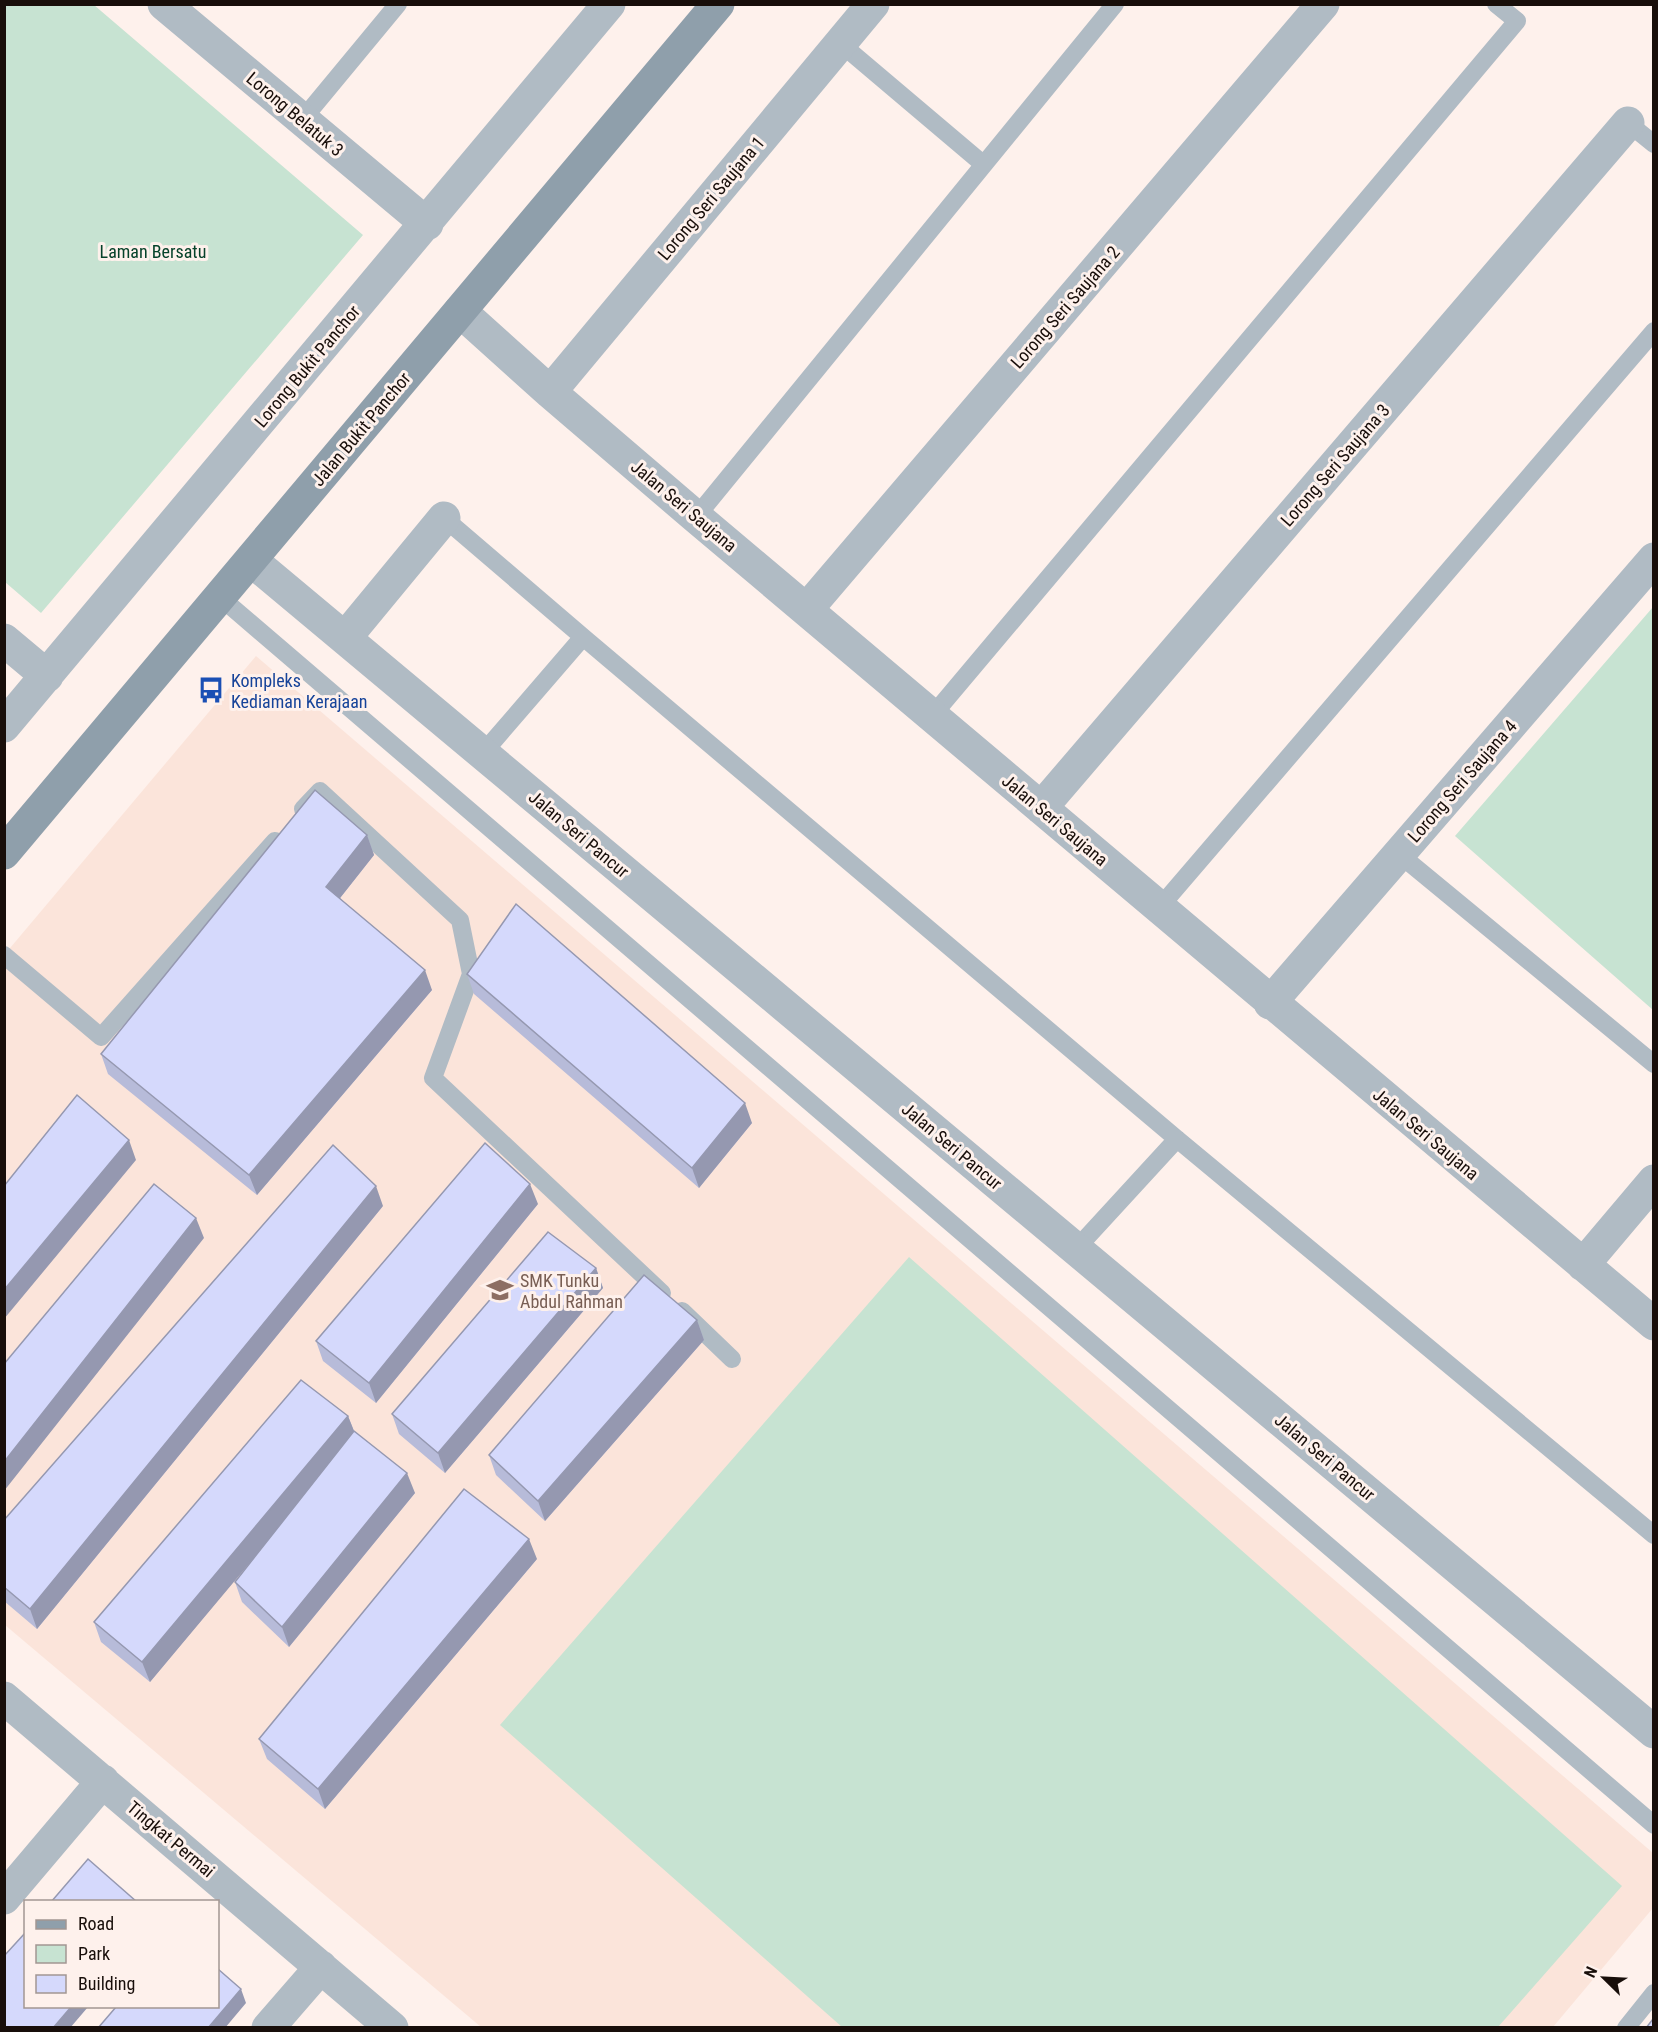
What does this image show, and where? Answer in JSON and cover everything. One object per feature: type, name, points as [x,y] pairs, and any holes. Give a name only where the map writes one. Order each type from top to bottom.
[{"type":"main road","name":"Jalan Bukit Panchor","points":[[4,853],[718,4]]},
{"type":"street","name":"Lorong Bukit Panchor","points":[[4,726],[427,224],[609,4]]},
{"type":"street","name":"Lorong Seri Saujana 1","points":[[550,392],[873,4]]},
{"type":"street","name":"Lorong Seri Saujana 2","points":[[807,609],[1323,4]]},
{"type":"street","name":"Lorong Belatuk 3","points":[[172,7],[302,120],[427,224]]},
{"type":"street","name":"Lorong Seri Saujana 3","points":[[1041,808],[1628,123]]},
{"type":"street","name":"Jalan Seri Saujana","points":[[460,311],[550,392],[696,517],[1653,1324]]},
{"type":"street","points":[[345,638],[444,518]]},
{"type":"street","name":"Lorong Seri Saujana 4","points":[[1270,1003],[1653,559]]},
{"type":"street","name":"Jalan Seri Pancur","points":[[251,560],[1653,1732]]},
{"type":"street","points":[[4,640],[47,676]]},
{"type":"street","points":[[1583,1265],[1653,1181]]},
{"type":"street","name":"Tingkat Permai","points":[[4,1698],[392,2028]]},
{"type":"street","points":[[4,1898],[103,1781]]},
{"type":"street","points":[[268,2028],[321,1967]]},
{"type":"lane","points":[[302,120],[398,4]]},
{"type":"lane","points":[[696,517],[1115,4]]},
{"type":"lane","points":[[932,716],[1517,21],[1496,4]]},
{"type":"lane","points":[[840,43],[983,164]]},
{"type":"lane","points":[[1628,123],[1653,144]]},
{"type":"lane","points":[[1159,909],[1653,331]]},
{"type":"lane","points":[[444,518],[1177,1139],[1653,1535]]},
{"type":"lane","points":[[220,597],[1653,1825]]},
{"type":"lane","points":[[483,753],[583,637]]},
{"type":"lane","points":[[4,954],[101,1036],[320,791],[460,920],[471,974],[433,1078],[732,1359]]},
{"type":"lane","points":[[1399,854],[1653,1064]]},
{"type":"lane","points":[[1076,1249],[1177,1139]]},
{"type":"lane","points":[[1626,2028],[1653,1993]]},
{"type":"shaded area","name":"SMK Tunku Abdul Rahman","points":[[256,656],[1653,1853],[1653,1908],[1553,2027],[481,2027],[5,1625],[5,954]]},
{"type":"green space","name":"Laman Bersatu","points":[[5,4],[94,5],[363,235],[41,613],[5,582]]},
{"type":"green space","points":[[1653,607],[1653,1010],[1455,836]]},
{"type":"green space","points":[[909,1257],[1622,1886],[1498,2027],[842,2027],[500,1725]]},
{"type":"building","points":[[315,790],[367,835],[326,887],[425,970],[249,1175],[101,1054]]},
{"type":"building","points":[[516,904],[745,1103],[692,1168],[467,974]]},
{"type":"building","points":[[77,1095],[129,1140],[4,1290],[4,1186]]},
{"type":"building","points":[[485,1143],[530,1184],[369,1383],[316,1341]]},
{"type":"building","points":[[333,1145],[376,1186],[30,1609],[4,1587],[4,1520]]},
{"type":"building","points":[[154,1184],[196,1218],[4,1462],[4,1364]]},
{"type":"building","points":[[548,1232],[596,1268],[438,1453],[392,1414]]},
{"type":"building","points":[[644,1275],[697,1320],[538,1501],[489,1455]]},
{"type":"building","points":[[301,1380],[348,1416],[142,1662],[94,1622]]},
{"type":"building","points":[[354,1431],[407,1473],[282,1627],[235,1582]]},
{"type":"building","points":[[464,1489],[529,1539],[318,1789],[259,1739]]},
{"type":"building","points":[[88,1859],[135,1900],[53,1900]]},
{"type":"building","points":[[24,1934],[24,2008],[70,2008],[53,2028],[4,2028],[4,1956]]},
{"type":"building","points":[[219,1970],[241,1989],[208,2028],[98,2028],[115,2008],[219,2008]]},
{"type":"building","points":[[1653,2019],[1653,2028],[1646,2028]]},
{"type":"place","name":"Kompleks Kediaman Kerajaan","points":[[211,690]]},
{"type":"place","name":"SMK Tunku Abdul Rahman","points":[[500,1290]]}]
